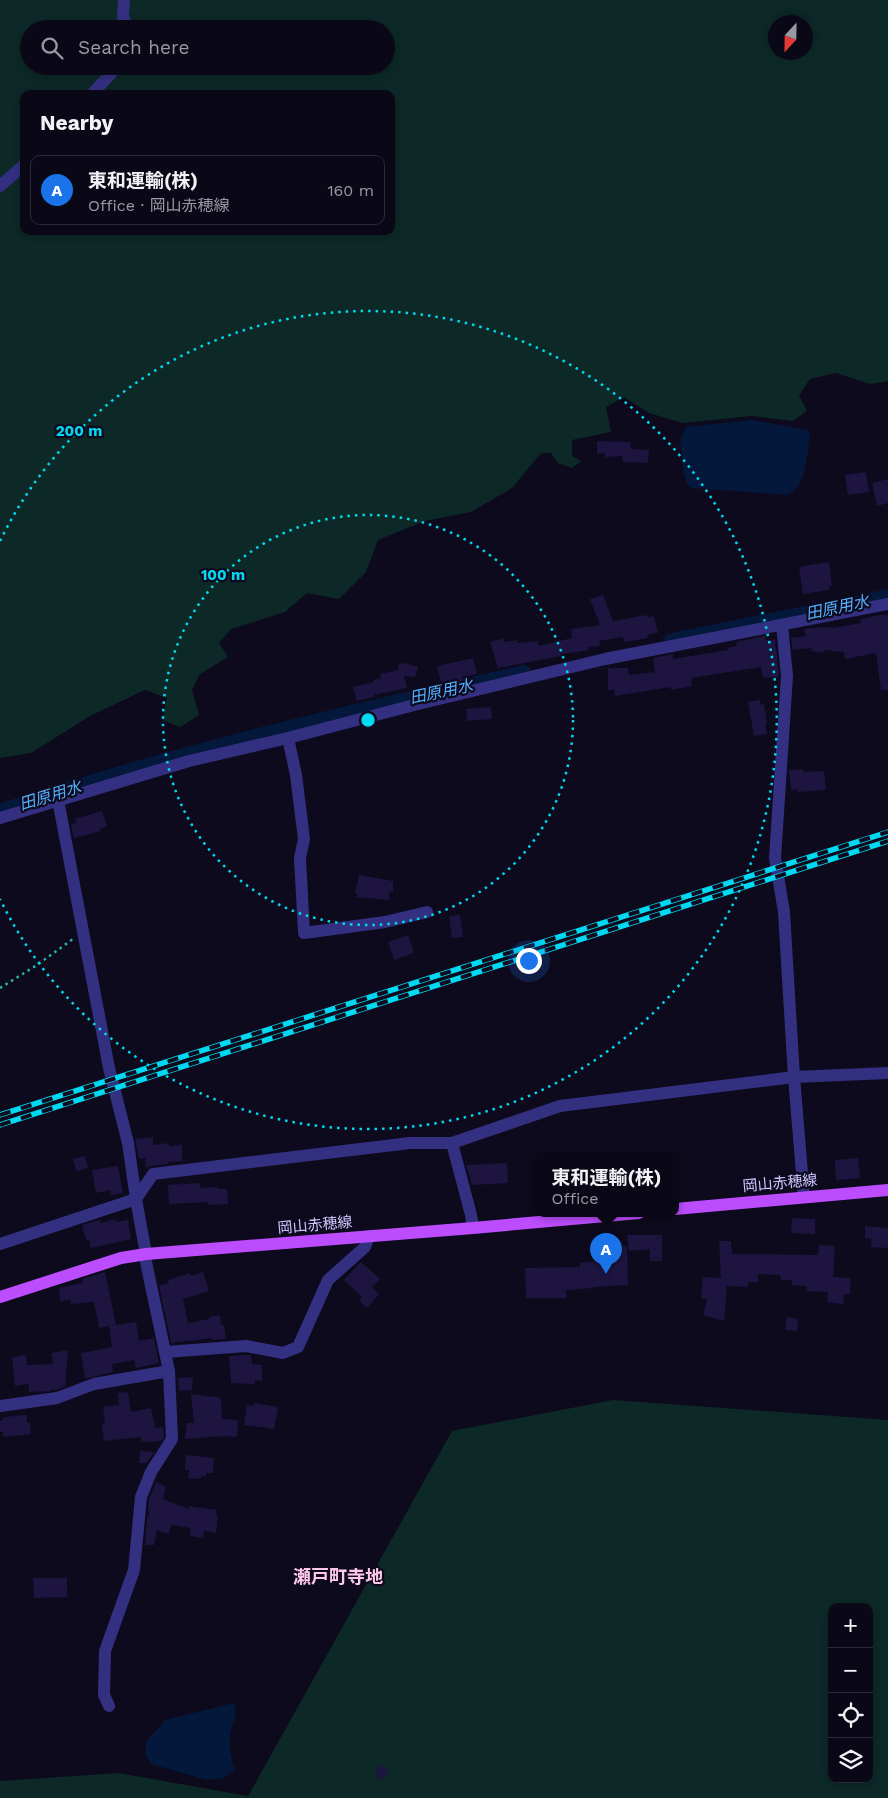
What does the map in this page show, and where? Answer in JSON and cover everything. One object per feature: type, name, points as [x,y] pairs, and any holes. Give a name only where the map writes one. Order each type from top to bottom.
[{"type":"main road","name":"岡山赤穂線","points":[[679,1209],[888,1190]]},
{"type":"main road","name":"岡山赤穂線","points":[[0,1296],[105,1263],[146,1254],[595,1217]]},
{"type":"street","points":[[124,0],[125,20]]},
{"type":"street","points":[[96,90],[110,75]]},
{"type":"street","points":[[0,186],[20,168]]},
{"type":"street","points":[[0,818],[189,761],[288,738],[418,704],[605,659],[888,604]]},
{"type":"street","points":[[782,625],[787,676],[775,858],[784,912],[794,1077],[804,1197]]},
{"type":"street","points":[[288,738],[296,775],[304,839],[300,858],[304,933],[385,922],[427,912]]},
{"type":"street","points":[[58,800],[109,1068],[128,1143],[146,1262],[169,1371],[172,1439],[151,1472],[141,1496],[134,1570],[105,1651],[104,1695],[109,1706]]},
{"type":"street","points":[[0,1244],[136,1200],[153,1174],[410,1143],[452,1143],[560,1106],[794,1077],[888,1073]]},
{"type":"street","points":[[452,1143],[473,1228]]},
{"type":"street","points":[[166,1352],[246,1346],[283,1353],[298,1347],[328,1280],[365,1247],[369,1236]]},
{"type":"street","points":[[0,1406],[57,1398],[94,1384],[169,1371]]},
{"type":"path","points":[[0,988],[37,965],[71,939],[83,935]]},
{"type":"green space","points":[[0,0],[888,0],[888,381],[870,384],[836,373],[810,379],[799,395],[807,411],[793,421],[752,416],[683,423],[649,413],[624,397],[606,407],[611,432],[572,440],[572,456],[581,461],[572,468],[558,463],[551,453],[541,453],[512,488],[471,512],[425,521],[378,540],[366,572],[339,599],[307,593],[285,612],[231,629],[219,643],[228,657],[200,674],[192,690],[199,715],[180,727],[162,720],[167,698],[145,690],[90,716],[31,753],[0,758]]},
{"type":"green space","points":[[613,1400],[888,1420],[888,1798],[0,1798],[0,1781],[119,1773],[248,1796],[452,1431]]},
{"type":"water","points":[[752,420],[807,430],[810,435],[803,477],[794,491],[788,495],[692,488],[688,486],[684,474],[680,441],[686,427]]},
{"type":"water","points":[[234,1703],[236,1711],[230,1745],[235,1769],[224,1778],[208,1780],[151,1764],[145,1753],[146,1742],[165,1720]]},
{"type":"building","points":[[597,441],[630,442],[631,449],[649,450],[648,463],[623,462],[622,456],[605,457],[605,453],[597,454]]},
{"type":"building","points":[[866,472],[869,492],[848,495],[845,475]]},
{"type":"building","points":[[888,479],[888,503],[877,506],[872,483]]},
{"type":"building","points":[[829,562],[832,586],[829,586],[829,590],[803,594],[799,567]]},
{"type":"building","points":[[603,595],[613,621],[647,615],[648,617],[654,616],[658,633],[647,635],[648,638],[624,642],[623,637],[599,641],[600,646],[589,647],[589,650],[561,654],[561,656],[498,668],[490,642],[503,638],[504,642],[517,640],[517,643],[538,641],[539,646],[572,638],[571,629],[600,625],[590,599]]},
{"type":"building","points":[[888,615],[888,690],[881,690],[876,653],[845,659],[844,652],[824,650],[823,653],[811,651],[812,648],[793,650],[791,638],[806,636],[804,629],[834,628],[861,623],[860,619]]},
{"type":"building","points":[[765,636],[766,641],[775,639],[779,677],[763,678],[761,667],[691,678],[692,686],[671,690],[671,687],[615,696],[614,690],[608,690],[608,668],[628,668],[629,675],[655,672],[653,658],[673,654],[673,659],[728,650],[728,648],[737,646],[736,642]]},
{"type":"building","points":[[473,658],[477,674],[462,677],[463,682],[442,687],[437,666]]},
{"type":"building","points":[[405,663],[418,667],[415,677],[404,676],[407,688],[374,695],[374,697],[357,701],[353,687],[374,682],[374,680],[381,678],[380,674],[398,670],[399,664]]},
{"type":"building","points":[[760,700],[760,705],[764,704],[767,734],[754,736],[748,702]]},
{"type":"building","points":[[491,707],[492,719],[467,721],[466,709]]},
{"type":"building","points":[[803,769],[803,772],[824,771],[826,790],[798,792],[798,789],[791,790],[789,770]]},
{"type":"building","points":[[102,811],[107,826],[100,829],[101,831],[74,838],[71,824],[76,823],[75,819]]},
{"type":"building","points":[[359,875],[393,881],[393,892],[389,891],[389,900],[357,897],[357,893],[355,893]]},
{"type":"building","points":[[460,915],[463,937],[452,938],[449,916]]},
{"type":"building","points":[[408,935],[414,953],[394,960],[388,942]]},
{"type":"building","points":[[153,1137],[153,1145],[169,1143],[169,1146],[182,1145],[182,1161],[146,1167],[145,1158],[139,1159],[135,1139]]},
{"type":"building","points":[[85,1156],[88,1168],[76,1171],[73,1159]]},
{"type":"building","points":[[858,1158],[860,1178],[836,1180],[835,1160]]},
{"type":"building","points":[[507,1163],[508,1183],[472,1185],[466,1165]]},
{"type":"building","points":[[118,1166],[123,1193],[111,1195],[110,1190],[96,1193],[92,1170]]},
{"type":"building","points":[[200,1183],[200,1188],[217,1187],[217,1189],[227,1189],[228,1204],[208,1205],[208,1202],[169,1204],[168,1185]]},
{"type":"building","points":[[792,1218],[815,1219],[815,1234],[791,1233]]},
{"type":"building","points":[[116,1219],[117,1222],[128,1220],[131,1239],[91,1248],[89,1239],[86,1240],[82,1225],[100,1220],[100,1223]]},
{"type":"building","points":[[865,1226],[888,1228],[888,1248],[871,1247],[872,1239],[865,1238]]},
{"type":"building","points":[[627,1235],[662,1235],[662,1261],[650,1261],[650,1249],[629,1251]]},
{"type":"building","points":[[719,1241],[731,1241],[732,1254],[818,1255],[819,1245],[835,1246],[833,1277],[851,1278],[850,1294],[844,1294],[843,1304],[827,1302],[828,1292],[807,1291],[807,1286],[792,1285],[792,1280],[781,1280],[780,1275],[758,1274],[758,1282],[748,1282],[748,1287],[727,1286],[724,1321],[703,1315],[707,1299],[702,1299],[701,1297],[703,1277],[721,1278]]},
{"type":"building","points":[[627,1246],[628,1285],[566,1290],[567,1298],[526,1298],[525,1268],[580,1267],[580,1263],[607,1260],[605,1248]]},
{"type":"building","points":[[361,1262],[380,1279],[372,1287],[379,1294],[367,1308],[359,1300],[362,1297],[344,1280]]},
{"type":"building","points":[[105,1272],[116,1325],[99,1328],[94,1302],[71,1304],[71,1300],[60,1301],[59,1288],[83,1283],[82,1279]]},
{"type":"building","points":[[203,1272],[209,1291],[183,1299],[188,1323],[220,1315],[226,1339],[212,1340],[212,1338],[171,1343],[159,1286],[169,1283],[168,1280],[190,1273],[191,1276]]},
{"type":"building","points":[[787,1317],[798,1319],[797,1331],[785,1330]]},
{"type":"building","points":[[136,1322],[139,1341],[154,1338],[159,1363],[136,1368],[134,1360],[112,1364],[113,1372],[85,1379],[81,1353],[112,1347],[109,1326]]},
{"type":"building","points":[[68,1350],[65,1386],[56,1390],[51,1389],[51,1391],[29,1392],[29,1384],[15,1386],[12,1357],[26,1355],[27,1365],[53,1364],[51,1353]]},
{"type":"building","points":[[251,1355],[252,1364],[262,1365],[262,1381],[255,1380],[255,1384],[231,1383],[229,1356]]},
{"type":"building","points":[[193,1377],[192,1390],[179,1391],[178,1378]]},
{"type":"building","points":[[128,1392],[131,1412],[151,1408],[155,1428],[163,1427],[164,1437],[161,1441],[141,1442],[141,1437],[104,1441],[103,1407],[119,1405],[118,1393]]},
{"type":"building","points":[[191,1394],[221,1398],[222,1419],[238,1420],[237,1437],[185,1439],[187,1423],[194,1423]]},
{"type":"building","points":[[254,1403],[278,1407],[274,1429],[244,1425],[247,1405],[254,1406]]},
{"type":"building","points":[[27,1415],[27,1423],[30,1423],[31,1434],[3,1437],[3,1432],[0,1432],[0,1421],[3,1420],[3,1417]]},
{"type":"building","points":[[140,1451],[154,1452],[147,1463],[139,1463]]},
{"type":"building","points":[[186,1455],[214,1458],[213,1473],[206,1473],[205,1477],[201,1476],[201,1479],[188,1478],[189,1470],[185,1470]]},
{"type":"building","points":[[156,1482],[166,1487],[163,1499],[189,1509],[189,1506],[217,1510],[216,1533],[204,1531],[203,1538],[190,1536],[191,1528],[172,1525],[168,1534],[157,1530],[154,1545],[145,1545],[147,1519],[150,1512],[148,1511],[149,1499]]},
{"type":"building","points":[[33,1578],[67,1578],[67,1597],[34,1598]]},
{"type":"building","points":[[379,1765],[389,1769],[384,1780],[375,1776]]},
{"type":"waterway","name":"田原用水","points":[[671,640],[888,596]]},
{"type":"waterway","name":"田原用水","points":[[0,811],[129,770],[194,752],[326,718],[524,672]]},
{"type":"railway","points":[[0,1115],[888,832]]},
{"type":"railway","points":[[0,1125],[888,841]]},
{"type":"place","name":"東和運輸(株)","points":[[606,1274]]},
{"type":"district","name":"瀬戸町寺地","points":[[338,1577]]}]
